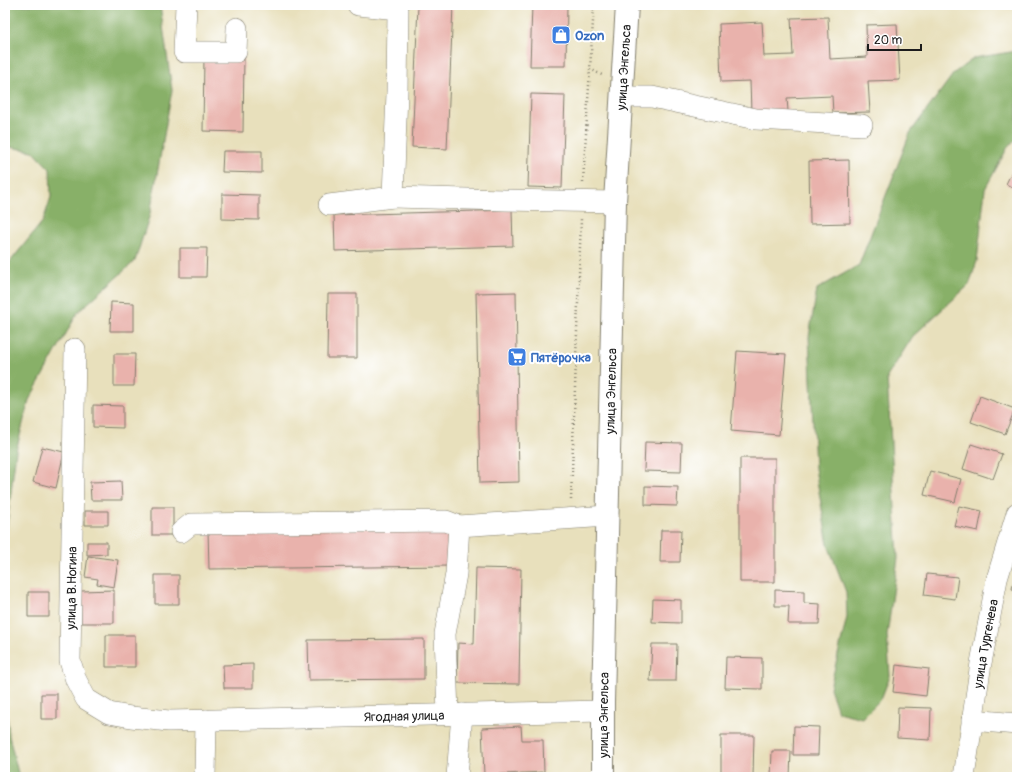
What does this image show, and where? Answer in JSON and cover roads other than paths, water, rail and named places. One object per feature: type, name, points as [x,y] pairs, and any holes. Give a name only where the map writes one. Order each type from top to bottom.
[{"type":"main road","name":"улица Энгельса","points":[[603,777],[603,711],[616,202],[628,5]]},
{"type":"street","points":[[186,5],[184,52],[236,52],[236,28]]},
{"type":"street","points":[[358,5],[398,9],[397,93],[393,197]]},
{"type":"street","points":[[622,97],[652,97],[756,119],[862,125]]},
{"type":"street","points":[[329,205],[393,197],[616,202]]},
{"type":"street","name":"улица В.Ногина","points":[[75,349],[70,660],[76,680],[86,699],[109,713],[131,717],[168,720],[206,720]]},
{"type":"street","name":"улица Тургенева","points":[[964,777],[981,663],[998,579],[1017,513]]},
{"type":"street","points":[[181,532],[191,524],[446,521],[459,526],[608,516]]},
{"type":"street","points":[[457,777],[455,714],[445,634],[456,574],[459,526]]},
{"type":"street","name":"Ягодная улица","points":[[206,720],[603,711]]},
{"type":"street","points":[[205,777],[206,720]]},
{"type":"street","points":[[972,720],[1017,724]]},
{"type":"place","name":"Ozon","points":[[561,35]]},
{"type":"place","name":"Пятёрочка","points":[[517,357]]}]
